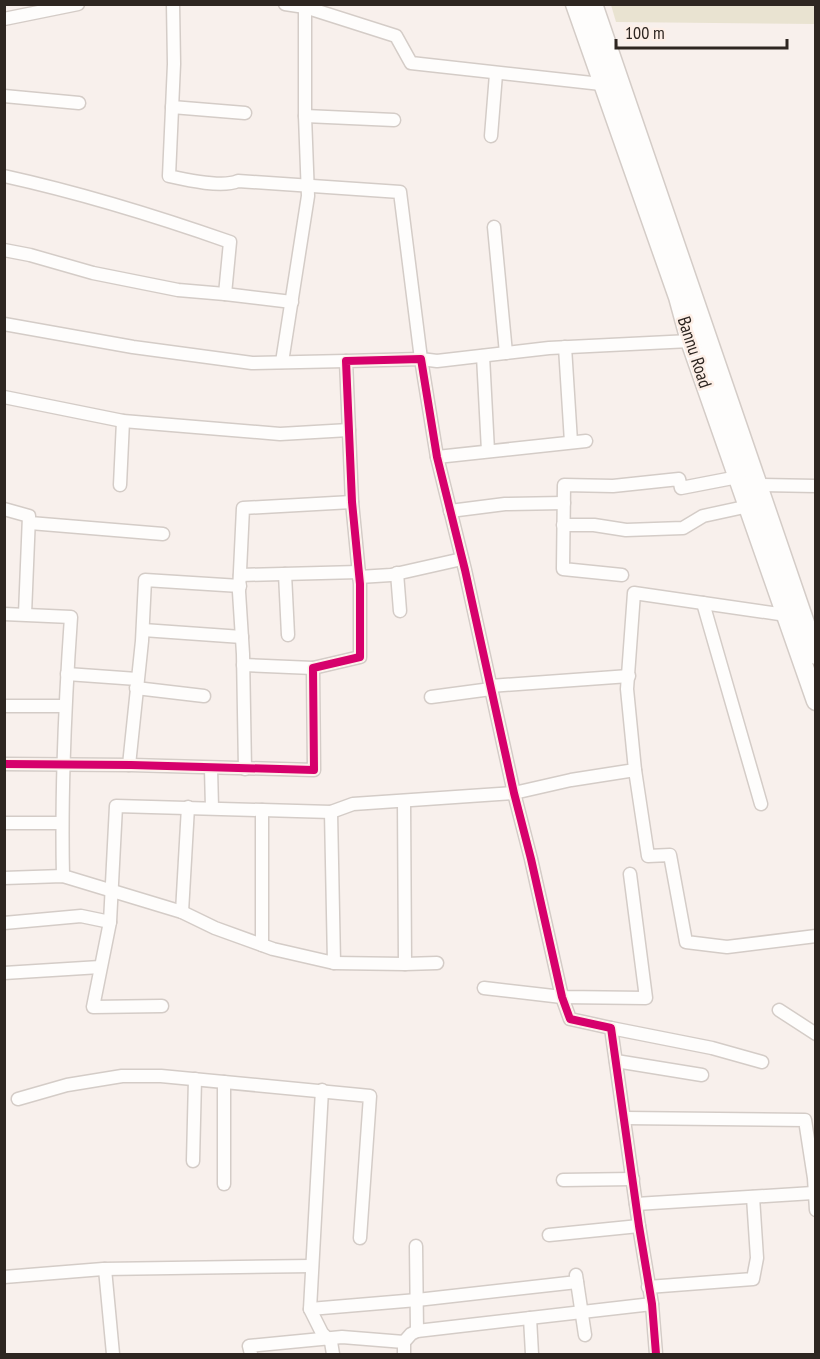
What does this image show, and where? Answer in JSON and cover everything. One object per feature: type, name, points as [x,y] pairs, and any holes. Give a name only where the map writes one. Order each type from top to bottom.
[{"type":"highway","name":"Bannu Road","points":[[575,4],[816,700]]},
{"type":"highway","name":"Bannu Road","points":[[593,4],[816,655]]},
{"type":"street","points":[[173,4],[169,176],[231,184],[238,181],[400,192],[421,359],[437,456],[562,997],[570,1019],[712,1048],[762,1062]]},
{"type":"street","points":[[285,4],[305,6],[396,36],[411,63],[601,84]]},
{"type":"street","points":[[4,19],[72,5]]},
{"type":"street","points":[[282,362],[309,186],[306,162],[305,6]]},
{"type":"street","points":[[491,136],[496,74]]},
{"type":"street","points":[[4,96],[79,103]]},
{"type":"street","points":[[172,107],[244,113]]},
{"type":"street","points":[[305,116],[394,120]]},
{"type":"street","points":[[4,176],[51,186],[149,214],[230,242],[225,294]]},
{"type":"street","points":[[494,227],[506,353]]},
{"type":"street","points":[[4,250],[93,273],[178,290],[292,302]]},
{"type":"street","points":[[4,324],[133,347],[252,363],[421,359],[437,361],[565,347],[690,341]]},
{"type":"street","points":[[565,347],[571,442]]},
{"type":"street","points":[[483,356],[488,451]]},
{"type":"street","points":[[243,665],[313,668],[360,657],[359,574],[352,502],[346,361]]},
{"type":"street","points":[[4,397],[123,421],[280,434],[349,430]]},
{"type":"street","points":[[120,485],[123,421]]},
{"type":"street","points":[[437,456],[586,441]]},
{"type":"street","points":[[622,575],[562,569],[564,485],[613,486],[679,479],[681,488],[738,477]]},
{"type":"street","points":[[756,485],[816,486]]},
{"type":"street","points":[[245,769],[239,592],[243,508],[352,502]]},
{"type":"street","points":[[450,511],[505,504],[564,503]]},
{"type":"street","points":[[563,525],[594,525],[626,530],[683,528],[703,516],[748,506]]},
{"type":"street","points":[[4,509],[29,516],[25,615]]},
{"type":"street","points":[[30,523],[162,534]]},
{"type":"street","points":[[129,765],[143,630],[145,580],[240,581],[285,574],[397,573],[462,559]]},
{"type":"street","points":[[397,573],[400,611]]},
{"type":"street","points":[[285,574],[288,635]]},
{"type":"street","points":[[786,615],[634,593],[627,689],[635,770],[648,856],[670,855],[686,942],[727,947],[816,936]]},
{"type":"street","points":[[703,603],[761,804]]},
{"type":"street","points":[[4,614],[70,617],[65,706],[63,876]]},
{"type":"street","points":[[143,630],[242,637]]},
{"type":"street","points":[[4,764],[314,770],[313,668]]},
{"type":"street","points":[[67,675],[137,683],[204,696]]},
{"type":"street","points":[[431,697],[491,688],[629,676]]},
{"type":"street","points":[[4,706],[65,706]]},
{"type":"street","points":[[211,768],[212,808]]},
{"type":"street","points":[[162,1006],[93,1007],[110,922],[116,806],[331,812],[353,804],[514,793],[571,780],[635,770]]},
{"type":"street","points":[[404,801],[405,964]]},
{"type":"street","points":[[182,912],[188,807]]},
{"type":"street","points":[[262,810],[262,945]]},
{"type":"street","points":[[331,812],[334,963]]},
{"type":"street","points":[[4,823],[62,823]]},
{"type":"street","points":[[484,988],[562,997],[646,998],[630,874]]},
{"type":"street","points":[[4,878],[63,876],[182,912],[215,928],[262,945],[334,963],[437,963]]},
{"type":"street","points":[[4,922],[81,916],[110,922]]},
{"type":"street","points":[[4,974],[100,967]]},
{"type":"street","points":[[779,1010],[816,1034]]},
{"type":"street","points":[[611,1028],[652,1304],[656,1354]]},
{"type":"street","points":[[616,1061],[702,1075]]},
{"type":"street","points":[[18,1099],[67,1085],[122,1076],[161,1076],[370,1095],[360,1238]]},
{"type":"street","points":[[193,1161],[195,1079]]},
{"type":"street","points":[[224,1082],[224,1184]]},
{"type":"street","points":[[322,1090],[310,1309],[322,1333],[331,1342],[333,1354]]},
{"type":"street","points":[[625,1118],[805,1120],[814,1178],[813,1193],[816,1210]]},
{"type":"street","points":[[563,1180],[633,1179]]},
{"type":"street","points":[[636,1204],[813,1193]]},
{"type":"street","points":[[648,1287],[753,1279],[757,1258],[753,1197]]},
{"type":"street","points":[[549,1235],[639,1226]]},
{"type":"street","points":[[416,1246],[417,1331]]},
{"type":"street","points":[[4,1277],[105,1269],[312,1266]]},
{"type":"street","points":[[105,1269],[113,1354]]},
{"type":"street","points":[[310,1309],[417,1300],[577,1278],[585,1335]]},
{"type":"street","points":[[251,1354],[249,1346],[327,1338],[404,1348],[411,1334],[417,1331],[652,1304]]},
{"type":"street","points":[[530,1318],[532,1354]]},
{"type":"shaded area","points":[[611,5],[815,5],[815,24],[616,22]]},
{"type":"cycle path","points":[[4,764],[314,770],[313,668],[360,657],[360,584],[352,502],[346,361],[421,359],[437,457],[562,997],[570,1019],[611,1028],[652,1304],[656,1354]]}]
